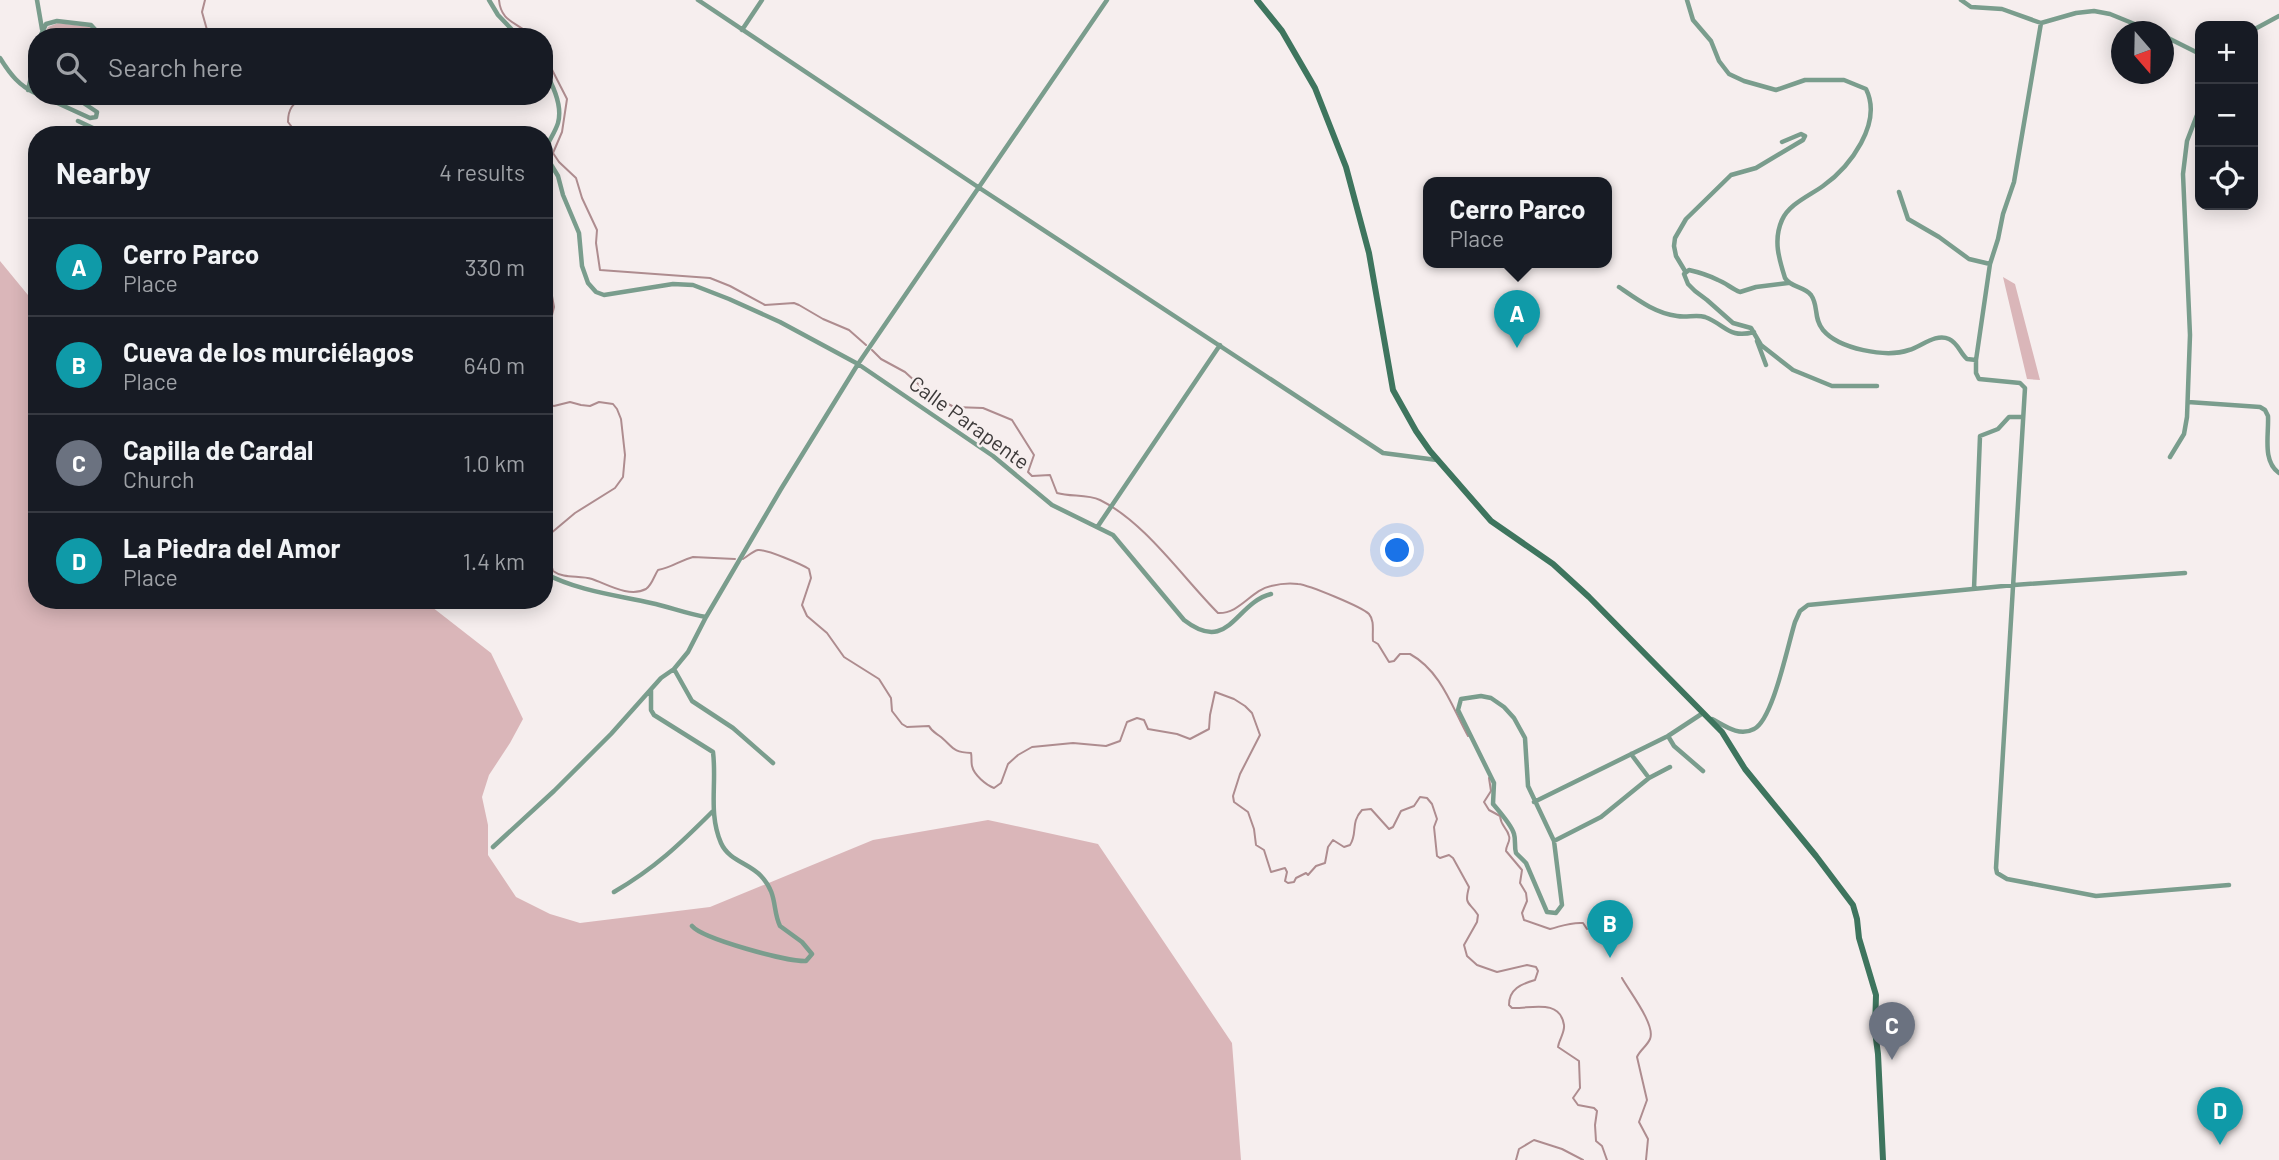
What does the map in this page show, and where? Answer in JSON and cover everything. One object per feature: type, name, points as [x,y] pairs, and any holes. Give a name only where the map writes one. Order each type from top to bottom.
[{"type":"street","points":[[37,0],[42,28]]},
{"type":"street","points":[[489,0],[510,28]]},
{"type":"street","points":[[698,0],[1383,453],[1438,460]]},
{"type":"street","points":[[743,30],[762,0]]},
{"type":"street","points":[[493,848],[611,734],[688,652],[780,489],[858,364],[1107,0]]},
{"type":"street","points":[[1257,0],[1282,31],[1315,88],[1346,167],[1370,253],[1393,390],[1416,431],[1491,521],[1562,572],[1729,740],[1745,769],[1839,886],[1856,914],[1858,939],[1876,995],[1875,1031],[1883,1160]]},
{"type":"street","points":[[1687,0],[1693,20],[1711,41],[1719,61],[1729,74],[1776,90],[1805,80],[1844,80],[1866,89],[1870,97],[1871,115],[1857,148],[1839,173],[1793,206],[1783,219],[1776,239],[1781,266],[1788,283]]},
{"type":"street","points":[[1961,0],[1972,7],[2001,9],[2041,23],[2094,11],[2127,21]]},
{"type":"street","points":[[2258,27],[2279,16]]},
{"type":"street","points":[[43,28],[46,24],[57,21],[91,25],[94,28]]},
{"type":"street","points":[[2041,23],[2014,182],[1990,264],[1976,359],[1979,379],[2024,384],[2025,388],[1997,873],[2007,879],[2096,896],[2229,885]]},
{"type":"street","points":[[2174,41],[2195,52]]},
{"type":"street","points":[[0,58],[12,77],[28,89]]},
{"type":"street","name":"Calle Parapente","points":[[553,87],[559,109],[558,122],[553,133]]},
{"type":"street","points":[[62,105],[90,118],[96,117],[97,112],[89,105]]},
{"type":"street","points":[[2170,457],[2186,429],[2190,335],[2183,174],[2187,141],[2195,120]]},
{"type":"street","points":[[78,121],[89,126]]},
{"type":"street","points":[[1766,365],[1754,332],[1749,327],[1733,323],[1695,291],[1685,278],[1685,271],[1676,256],[1674,246],[1675,238],[1686,219],[1731,175],[1756,168],[1803,140],[1805,136],[1801,134],[1782,142]]},
{"type":"street","name":"Calle Parapente","points":[[553,168],[579,233],[582,266],[588,283],[596,292],[604,295],[673,284],[693,285],[768,316],[858,364],[993,456],[1052,505],[1098,526],[1119,542],[1184,620],[1198,629],[1222,631],[1256,600],[1271,594]]},
{"type":"street","points":[[1899,192],[1908,219],[1969,259],[1990,264]]},
{"type":"street","points":[[1685,271],[1717,279],[1740,292],[1788,283],[1806,290],[1811,295],[1817,321],[1827,334],[1842,345],[1865,350],[1901,352],[1934,339],[1946,338],[1952,340],[1967,359],[1976,359]]},
{"type":"street","points":[[1619,287],[1661,313],[1680,317],[1704,317],[1735,335],[1754,332]]},
{"type":"street","points":[[1757,340],[1788,368],[1832,386],[1877,386]]},
{"type":"street","points":[[1098,526],[1220,345]]},
{"type":"street","points":[[2188,402],[2260,407],[2265,410],[2269,460],[2272,468],[2279,473]]},
{"type":"street","points":[[1974,589],[1980,436],[1998,429],[2009,417],[2024,417]]},
{"type":"street","points":[[1706,715],[1740,732],[1755,729],[1762,722],[1770,709],[1795,622],[1800,611],[1808,605],[2014,585],[2185,573]]},
{"type":"street","points":[[553,577],[607,595],[706,617]]},
{"type":"street","points":[[674,669],[692,701],[733,728],[773,763]]},
{"type":"street","points":[[651,689],[651,710],[654,715],[713,752],[713,811],[724,850],[761,876],[775,900],[778,922],[812,954],[803,962],[783,958],[722,941],[692,926]]},
{"type":"street","points":[[1481,696],[1491,698],[1514,718],[1525,738],[1528,786],[1553,841],[1562,905],[1560,911],[1552,914],[1544,907],[1526,863],[1516,853],[1514,832],[1506,823],[1503,813],[1493,804],[1494,783],[1462,723],[1458,710],[1461,699],[1481,696]]},
{"type":"street","points":[[1534,802],[1706,715]]},
{"type":"street","points":[[1668,736],[1674,746],[1703,771]]},
{"type":"street","points":[[1631,754],[1648,778]]},
{"type":"street","points":[[1553,841],[1609,812],[1648,778],[1670,767]]},
{"type":"street","points":[[614,891],[645,874],[713,811]]},
{"type":"shaded area","points":[[58,23],[92,28],[48,28]]},
{"type":"shaded area","points":[[0,261],[28,295],[28,609],[435,609],[491,653],[523,719],[489,775],[482,797],[488,825],[488,855],[516,897],[550,914],[580,923],[710,907],[873,840],[988,820],[1098,844],[1232,1043],[1241,1160],[0,1160]]},
{"type":"shaded area","points":[[2003,277],[2015,284],[2040,380],[2027,379]]},
{"type":"waterway","points":[[205,0],[202,12],[206,28]]},
{"type":"waterway","points":[[499,0],[503,13],[521,28]]},
{"type":"waterway","points":[[553,72],[567,99],[562,132],[553,153]]},
{"type":"waterway","points":[[291,126],[288,117],[294,105]]},
{"type":"waterway","points":[[553,153],[576,178],[597,230],[600,270],[710,278],[765,305],[799,305],[849,330],[866,345]]},
{"type":"waterway","points":[[553,302],[553,311]]},
{"type":"waterway","points":[[872,350],[881,359],[905,372],[929,394],[954,407],[983,408],[1012,420],[1034,455],[1028,472],[1032,476],[1050,475],[1057,493],[1095,498],[1117,510],[1148,536],[1218,613],[1233,610],[1264,588],[1292,584],[1323,592],[1369,614],[1373,641],[1378,644],[1389,662],[1394,661],[1400,654],[1410,654],[1421,661],[1445,690],[1468,736]]},
{"type":"waterway","points":[[553,406],[570,402],[590,406],[599,402],[613,404],[621,419],[625,455],[623,477],[615,488],[575,513],[553,531]]},
{"type":"waterway","points":[[743,559],[762,550],[809,569],[811,578],[802,605],[807,616],[827,633],[844,657],[879,679],[891,698],[892,711],[902,724],[907,727],[929,726],[954,749],[971,753],[975,773],[994,788],[1001,783],[1008,764],[1032,747],[1073,743],[1106,746],[1120,741],[1127,722],[1137,718],[1144,720],[1148,729],[1190,739],[1209,729],[1215,692],[1234,699],[1252,713],[1260,735],[1240,774],[1233,796],[1234,802],[1248,812],[1256,845],[1264,850],[1271,872],[1285,868],[1285,881],[1288,883],[1306,873],[1308,875],[1316,866],[1325,863],[1328,847],[1333,840],[1344,847],[1350,845],[1356,819],[1362,810],[1371,809],[1389,829],[1393,827],[1401,811],[1414,806],[1420,797],[1427,798],[1437,819],[1434,827],[1437,856],[1440,858],[1449,855],[1453,858],[1469,887],[1468,903],[1478,915],[1464,945],[1467,956],[1477,965],[1497,972],[1527,965],[1536,967],[1538,971],[1535,980],[1517,988],[1511,995],[1509,1005],[1512,1008],[1551,1008],[1561,1017],[1564,1028],[1558,1047],[1579,1061],[1580,1088],[1573,1098],[1578,1105],[1597,1111],[1596,1141],[1602,1146],[1607,1160]]},
{"type":"waterway","points":[[553,571],[562,575],[592,579],[632,592],[646,589],[658,570],[693,557],[735,559]]},
{"type":"waterway","points":[[1489,778],[1491,791],[1484,802],[1489,810],[1500,816],[1509,838],[1506,851],[1522,870],[1520,883],[1527,901],[1522,913],[1524,920],[1550,929],[1583,923],[1587,929]]},
{"type":"waterway","points":[[1622,978],[1646,1017],[1651,1033],[1649,1041],[1637,1057],[1647,1100],[1639,1122],[1648,1139],[1646,1160]]},
{"type":"waterway","points":[[1516,1160],[1519,1149],[1534,1140],[1562,1149],[1583,1160]]},
{"type":"place","name":"Cerro Parco","points":[[1517,348]]},
{"type":"place","name":"Cueva de los murciélagos","points":[[1610,958]]},
{"type":"place","name":"Capilla de Cardal","points":[[1892,1060]]},
{"type":"place","name":"La Piedra del Amor","points":[[2220,1145]]}]
